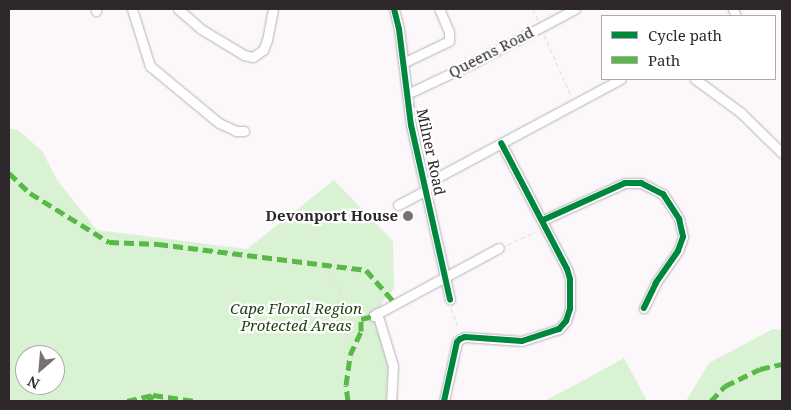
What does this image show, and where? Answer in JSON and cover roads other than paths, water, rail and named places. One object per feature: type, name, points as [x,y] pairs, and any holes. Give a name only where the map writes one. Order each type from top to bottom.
[{"type":"street","points":[[132,9],[150,66],[219,123],[236,131],[244,131]]},
{"type":"street","points":[[178,9],[201,29],[244,55],[253,57],[263,50],[274,9]]},
{"type":"street","points":[[403,63],[449,41],[449,32],[439,9]]},
{"type":"street","name":"Queens Road","points":[[407,94],[475,62],[575,9]]},
{"type":"street","name":"Milner Road","points":[[398,10],[411,125],[450,300]]},
{"type":"street","points":[[398,205],[425,187],[502,143],[619,80]]},
{"type":"street","points":[[696,80],[740,112],[782,153]]},
{"type":"street","points":[[444,401],[457,342],[462,337],[519,341],[554,331],[563,324],[570,309],[569,274],[502,143]]},
{"type":"street","points":[[544,223],[625,183],[641,183],[663,194],[679,219],[683,236],[678,251],[656,283],[644,308]]},
{"type":"street","points":[[391,401],[392,366],[375,314],[499,248]]},
{"type":"place","name":"Devonport House","points":[[408,216]]},
{"type":"park label","name":"Cape Floral Region Protected Areas","points":[[296,316]]}]
